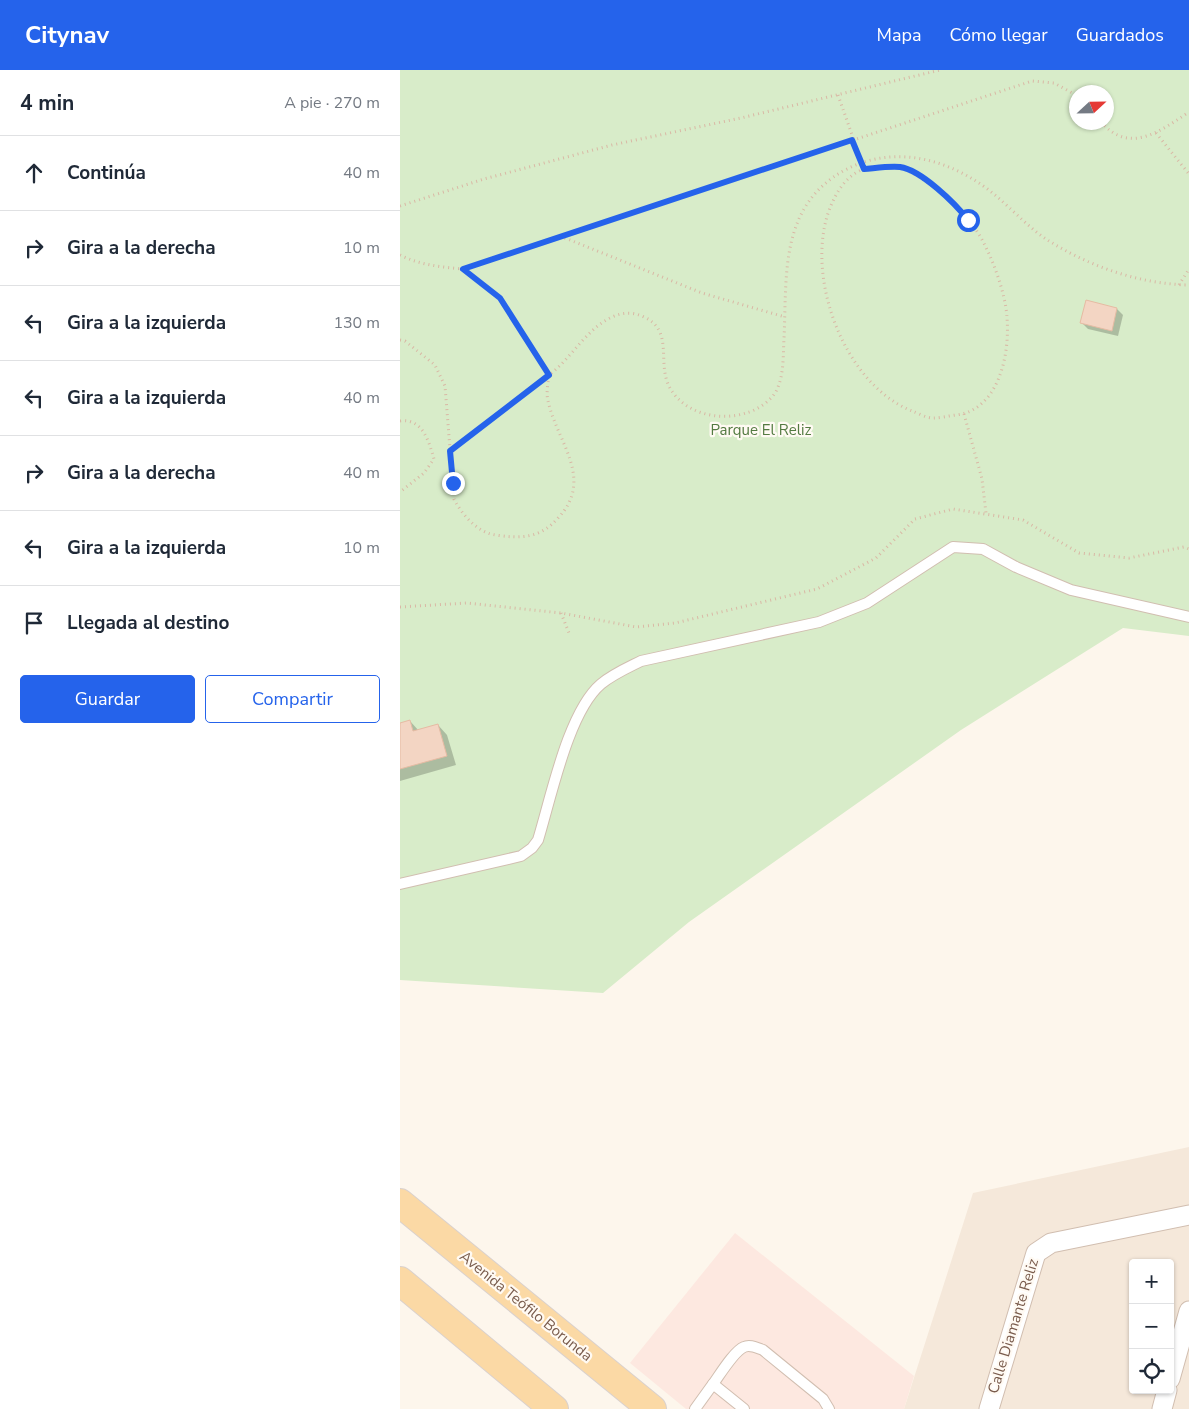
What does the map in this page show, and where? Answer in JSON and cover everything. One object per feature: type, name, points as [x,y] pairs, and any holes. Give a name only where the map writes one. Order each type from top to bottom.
[{"type":"main road","name":"Avenida Teófilo Borunda","points":[[400,1204],[652,1409]]},
{"type":"main road","points":[[400,1281],[554,1409]]},
{"type":"street","name":"Calle Diamante Reliz","points":[[989,1409],[1036,1253],[1051,1243],[1189,1215]]},
{"type":"street","points":[[1174,1365],[1189,1311]]},
{"type":"street","points":[[1162,1409],[1166,1394]]},
{"type":"lane","points":[[400,884],[521,856],[532,848],[538,840],[574,720],[585,702],[600,685],[617,672],[641,661],[818,622],[867,603],[953,547],[983,549],[1016,567],[1071,590],[1189,617]]},
{"type":"lane","points":[[695,1409],[737,1353],[743,1347],[751,1346],[763,1350],[823,1398],[829,1409]]},
{"type":"lane","points":[[713,1384],[744,1409]]},
{"type":"path","points":[[400,206],[484,179],[612,145],[838,96],[940,70]]},
{"type":"path","points":[[400,255],[410,260],[435,266],[463,269],[1032,81],[1054,83],[1069,91]]},
{"type":"path","points":[[838,96],[852,140],[864,169]]},
{"type":"path","points":[[1108,130],[1129,140],[1156,133],[1189,112]]},
{"type":"path","points":[[1156,133],[1189,174]]},
{"type":"path","points":[[450,451],[549,375],[573,348],[612,318],[634,312],[651,320],[662,333],[668,384],[682,403],[702,414],[725,416],[747,413],[765,404],[778,388],[782,368],[787,253],[795,225],[810,198],[843,171],[861,163],[895,156],[925,158],[950,167],[976,180],[1048,241],[1079,257],[1137,279],[1189,285]]},
{"type":"path","points":[[901,167],[928,180],[958,207],[978,233],[992,264],[1007,317],[1006,347],[1002,370],[992,392],[981,404],[964,414],[932,418],[892,400],[870,381],[847,348],[833,315],[822,280],[821,242],[828,211],[838,189],[851,176],[864,169],[901,167]]},
{"type":"path","points":[[560,236],[702,293],[785,317]]},
{"type":"path","points":[[400,340],[405,341],[435,365],[445,386],[454,499],[460,510],[475,525],[491,534],[514,538],[535,536],[552,526],[564,512],[573,493],[574,476],[548,401],[549,375],[500,298],[463,269]]},
{"type":"path","points":[[1179,285],[1189,269]]},
{"type":"path","points":[[964,414],[982,479],[986,513]]},
{"type":"path","points":[[400,421],[406,420],[420,426],[429,442],[434,459],[424,473],[400,492]]},
{"type":"path","points":[[400,607],[467,603],[561,613],[636,627],[675,623],[817,589],[876,558],[915,519],[953,509],[1023,520],[1079,553],[1130,558],[1184,547],[1189,549]]},
{"type":"path","points":[[561,613],[569,633]]},
{"type":"shaded area","points":[[1189,1147],[1189,1409],[904,1409],[973,1193]]},
{"type":"shaded area","points":[[735,1233],[914,1376],[904,1409],[686,1409],[630,1363]]},
{"type":"green space","name":"Parque El Reliz","points":[[400,70],[1189,70],[1189,636],[1123,628],[961,730],[689,922],[603,993],[400,980]]},
{"type":"building","points":[[1086,300],[1117,308],[1112,331],[1080,323]]},
{"type":"building","points":[[410,720],[413,731],[438,724],[447,756],[400,769],[400,723]]},
{"type":"route","points":[[453,483],[450,451],[549,375],[500,298],[463,269],[852,140],[864,169],[901,167],[928,180],[958,207],[968,220]]}]
